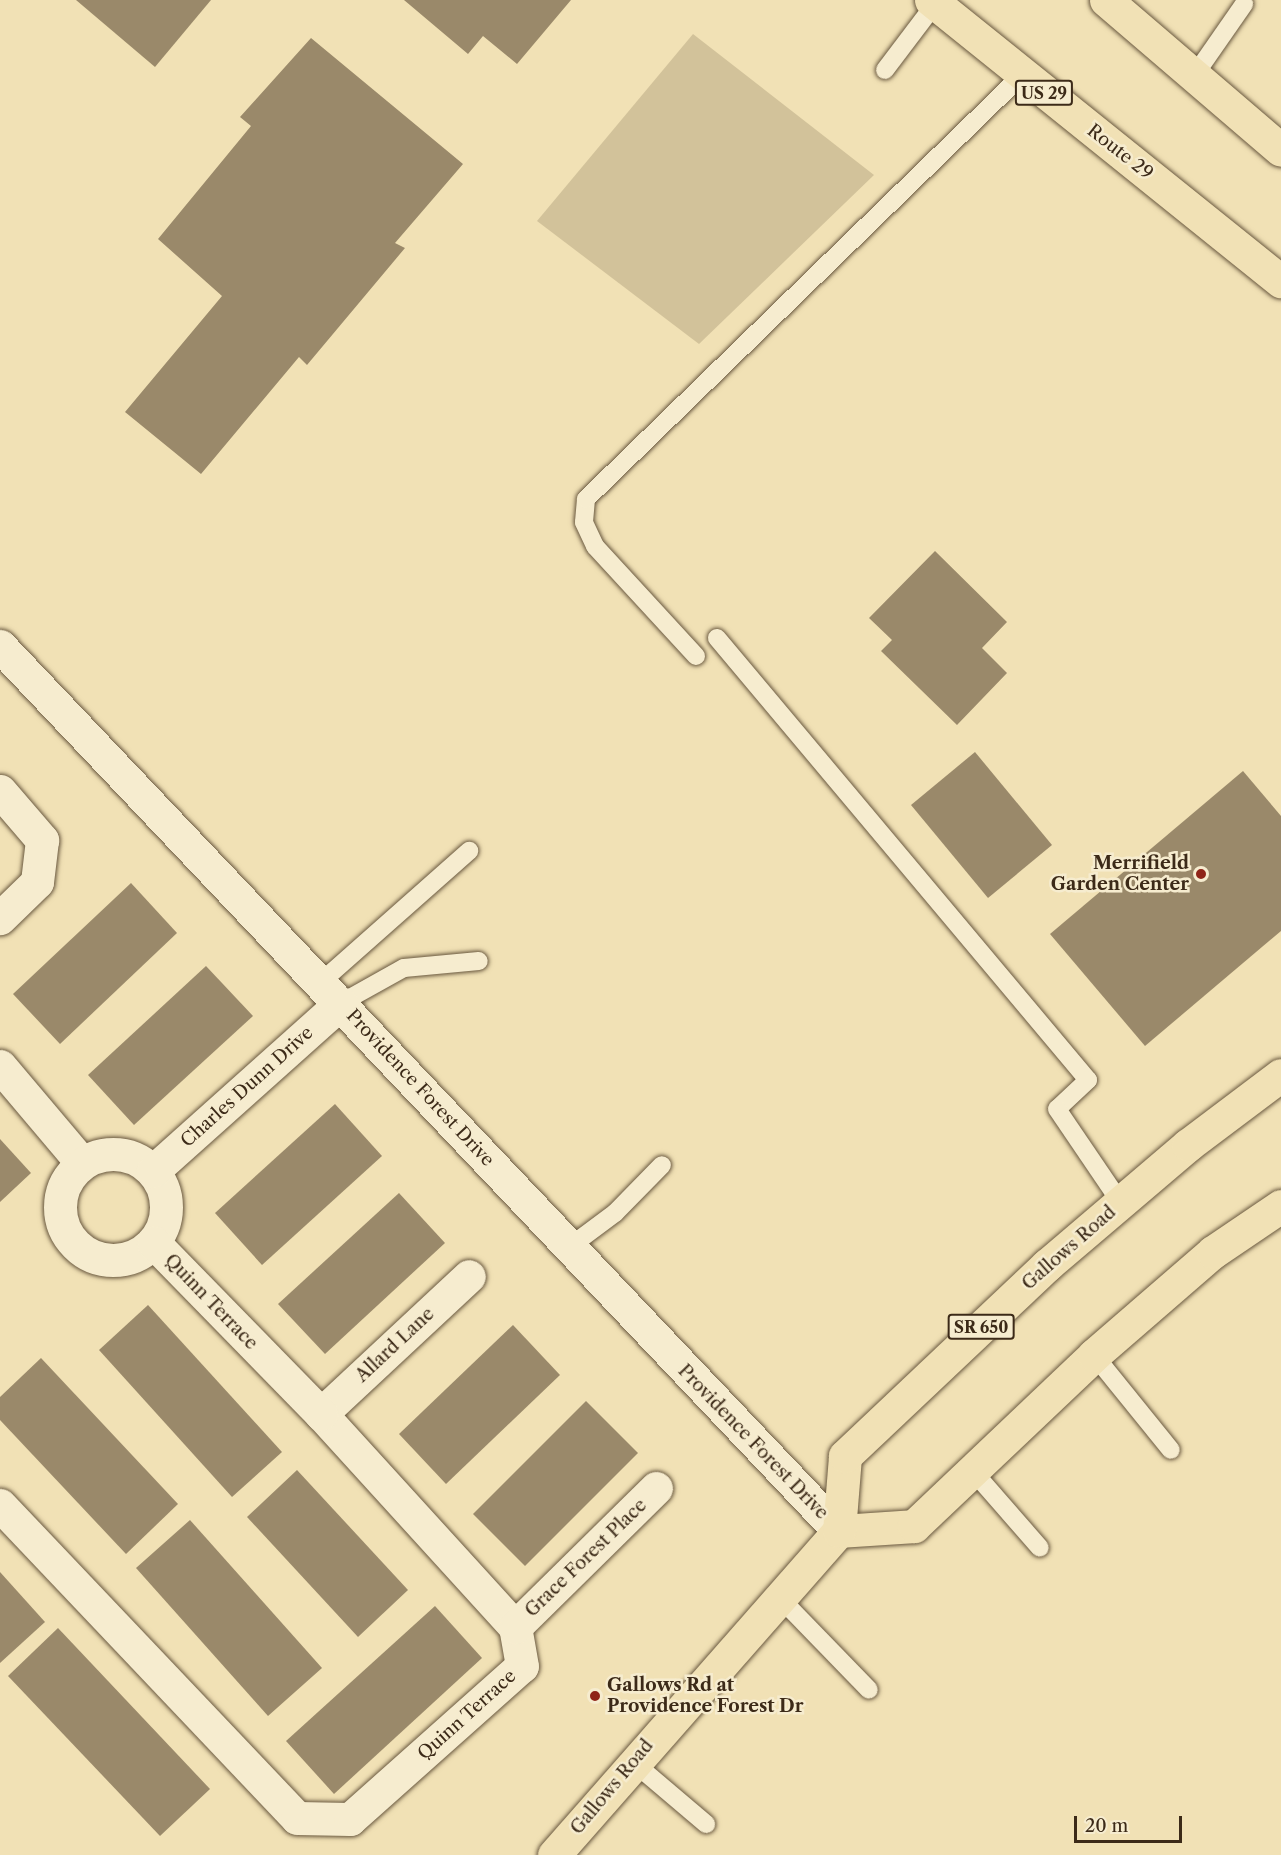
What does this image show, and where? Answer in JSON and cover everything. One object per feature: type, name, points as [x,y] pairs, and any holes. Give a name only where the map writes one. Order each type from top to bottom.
[{"type":"main road","points":[[1106,0],[1281,150]]},
{"type":"main road","name":"Route 29","points":[[933,2],[1281,281]]},
{"type":"main road","name":"Gallows Road","points":[[554,1855],[633,1762],[839,1532],[845,1456],[1047,1265],[1188,1145],[1281,1075]]},
{"type":"main road","points":[[839,1532],[914,1526],[1094,1355],[1213,1252],[1281,1206]]},
{"type":"street","name":"Providence Forest Drive","points":[[0,646],[331,992],[568,1248],[839,1532]]},
{"type":"street","points":[[0,790],[42,840],[37,882],[0,918]]},
{"type":"street","name":"Charles Dunn Drive","points":[[153,1172],[331,992]]},
{"type":"street","points":[[0,1066],[82,1163]]},
{"type":"street","points":[[111,1153],[141,1161],[153,1172],[166,1199],[162,1230],[153,1242],[122,1260],[87,1254],[73,1243],[64,1228],[60,1202],[69,1176],[82,1163],[111,1153]]},
{"type":"street","name":"Quinn Terrace","points":[[0,1505],[297,1818],[350,1819],[522,1666],[515,1627],[321,1414],[153,1242]]},
{"type":"street","name":"Allard Lane","points":[[321,1414],[469,1276]]},
{"type":"street","name":"Grace Forest Place","points":[[515,1627],[656,1488]]},
{"type":"lane","points":[[885,70],[933,2]]},
{"type":"lane","points":[[1194,76],[1244,4]]},
{"type":"lane","points":[[696,656],[595,546],[584,522],[586,499],[1022,75]]},
{"type":"lane","points":[[717,638],[1088,1080],[1057,1109],[1121,1203]]},
{"type":"lane","points":[[331,992],[470,851]]},
{"type":"lane","points":[[331,992],[404,968],[479,961]]},
{"type":"lane","points":[[568,1248],[615,1213],[662,1165]]},
{"type":"lane","points":[[1094,1355],[1171,1450]]},
{"type":"lane","points":[[972,1470],[1040,1548]]},
{"type":"lane","points":[[779,1597],[869,1690]]},
{"type":"lane","points":[[633,1762],[706,1824]]},
{"type":"shaded area","points":[[693,34],[874,175],[699,344],[537,221]]},
{"type":"building","points":[[76,0],[211,0],[155,67]]},
{"type":"building","points":[[404,0],[571,0],[517,64],[483,36],[468,54]]},
{"type":"building","points":[[311,38],[463,164],[395,243],[405,248],[307,365],[299,357],[201,474],[125,412],[222,296],[158,239],[251,126],[240,117]]},
{"type":"building","points":[[935,551],[1007,622],[982,648],[1007,673],[957,725],[881,651],[892,640],[869,618]]},
{"type":"building","name":"Merrifield Garden Center","points":[[975,752],[1052,845],[988,898],[911,805]]},
{"type":"building","name":"Merrifield Garden Center","points":[[1243,771],[1281,816],[1281,931],[1145,1046],[1050,934]]},
{"type":"building","points":[[131,883],[177,933],[60,1044],[13,994]]},
{"type":"building","points":[[206,966],[253,1016],[134,1125],[88,1075]]},
{"type":"building","points":[[335,1104],[382,1156],[262,1265],[215,1213]]},
{"type":"building","points":[[0,1139],[31,1173],[0,1202]]},
{"type":"building","points":[[399,1193],[445,1243],[325,1354],[278,1304]]},
{"type":"building","points":[[148,1305],[282,1452],[232,1497],[99,1350]]},
{"type":"building","points":[[513,1325],[560,1375],[446,1484],[399,1434]]},
{"type":"building","points":[[41,1358],[178,1504],[126,1554],[0,1420],[0,1397]]},
{"type":"building","points":[[586,1401],[638,1453],[525,1566],[473,1514]]},
{"type":"building","points":[[297,1470],[408,1590],[358,1637],[247,1517]]},
{"type":"building","points":[[190,1520],[322,1668],[268,1716],[136,1568]]},
{"type":"building","points":[[0,1572],[45,1622],[0,1663]]},
{"type":"building","points":[[435,1606],[482,1658],[334,1794],[286,1741]]},
{"type":"building","points":[[58,1628],[210,1789],[160,1836],[8,1676]]},
{"type":"place","name":"Merrifield Garden Center","points":[[1201,874]]},
{"type":"place","name":"Gallows Rd at Providence Forest Dr","points":[[595,1696]]}]
